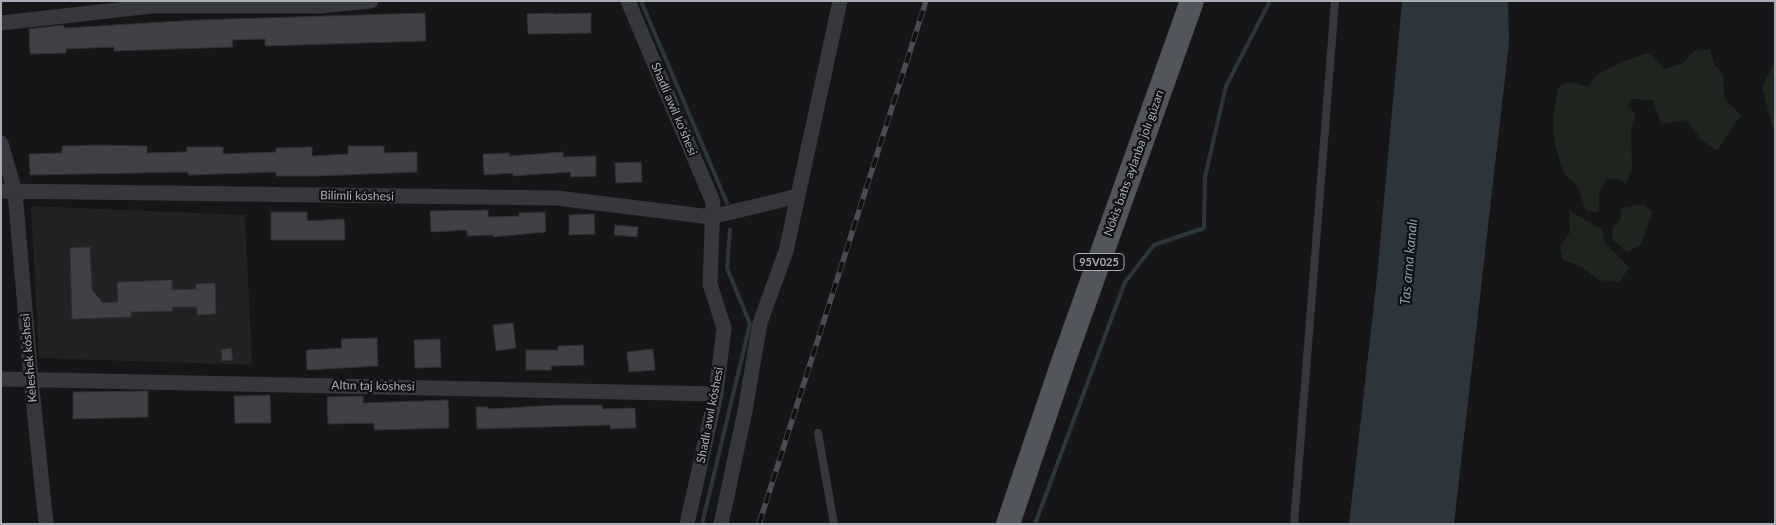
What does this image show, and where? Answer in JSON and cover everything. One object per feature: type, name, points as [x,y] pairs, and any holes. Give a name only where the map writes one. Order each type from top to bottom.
[{"type":"main road","name":"Nókis batıs aylanba jolı gúzarı","points":[[1008,524],[1062,365],[1192,1]]},
{"type":"street","points":[[1,23],[152,6],[318,6],[371,1]]},
{"type":"street","name":"Shadli awil ko'shesi","points":[[628,1],[713,202],[711,217]]},
{"type":"street","points":[[720,524],[745,411],[760,322],[786,252],[840,1]]},
{"type":"street","name":"Keleshek kóshesi","points":[[1,143],[31,379],[46,524]]},
{"type":"street","name":"Bilimli kóshesi","points":[[8,192],[557,198],[711,217]]},
{"type":"street","points":[[711,217],[798,196]]},
{"type":"street","name":"Shadlı awıl kóshesi","points":[[687,524],[716,394],[724,328],[710,284],[711,217]]},
{"type":"street","name":"Altın taj kóshesi","points":[[1,379],[716,394]]},
{"type":"lane","points":[[1294,524],[1334,1]]},
{"type":"lane","points":[[818,433],[834,524]]},
{"type":"shaded area","points":[[1710,49],[1714,64],[1723,75],[1724,98],[1741,115],[1717,151],[1701,139],[1686,120],[1661,124],[1653,100],[1632,99],[1627,106],[1635,114],[1631,130],[1632,168],[1626,184],[1617,178],[1606,179],[1599,193],[1599,212],[1586,211],[1578,187],[1563,172],[1554,141],[1553,116],[1559,86],[1572,82],[1588,87],[1597,75],[1623,61],[1649,53],[1665,69],[1682,64],[1694,51]]},
{"type":"shaded area","points":[[1775,62],[1775,135],[1762,87]]},
{"type":"shaded area","points":[[1644,204],[1652,212],[1641,245],[1627,252],[1613,240],[1612,229],[1621,218],[1621,208]]},
{"type":"shaded area","points":[[31,206],[245,215],[252,365],[39,358]]},
{"type":"shaded area","points":[[1569,210],[1602,230],[1605,243],[1629,267],[1620,282],[1598,280],[1581,266],[1563,260],[1560,247],[1570,232]]},
{"type":"water","name":"Tas arna kanalı","points":[[1402,1],[1508,1],[1509,43],[1454,524],[1349,524],[1377,277]]},
{"type":"building","points":[[425,13],[426,41],[265,46],[265,39],[232,40],[233,47],[114,51],[114,47],[66,49],[66,53],[30,54],[29,29],[63,25],[65,28],[196,20]]},
{"type":"building","points":[[591,13],[591,33],[528,34],[527,14]]},
{"type":"building","points":[[62,146],[147,146],[147,153],[187,152],[187,147],[223,147],[223,154],[276,152],[276,148],[312,147],[312,156],[348,154],[348,146],[384,146],[384,153],[417,152],[417,172],[316,176],[276,176],[276,172],[188,175],[188,172],[30,175],[29,154],[62,153]]},
{"type":"building","points":[[563,152],[563,157],[596,156],[596,176],[571,177],[570,172],[513,176],[513,173],[484,175],[483,154],[509,153],[509,156]]},
{"type":"building","points":[[641,162],[642,182],[616,183],[615,163]]},
{"type":"building","points":[[488,210],[488,217],[519,216],[519,213],[545,212],[546,232],[493,237],[493,235],[467,236],[467,230],[431,232],[430,211]]},
{"type":"building","points":[[271,212],[307,212],[307,221],[344,219],[345,240],[271,240]]},
{"type":"building","points":[[594,214],[595,234],[569,235],[569,215]]},
{"type":"building","points":[[615,225],[638,227],[637,237],[614,235]]},
{"type":"building","points":[[90,247],[92,290],[103,303],[118,302],[117,282],[172,280],[172,290],[196,289],[196,284],[215,283],[216,314],[197,315],[197,307],[172,307],[173,311],[131,312],[131,317],[72,319],[70,248]]},
{"type":"building","points":[[513,323],[516,348],[496,351],[493,325]]},
{"type":"building","points":[[377,338],[378,366],[307,370],[306,350],[342,348],[341,339]]},
{"type":"building","points":[[440,339],[441,367],[415,368],[414,340]]},
{"type":"building","points":[[583,345],[584,365],[551,366],[551,370],[526,370],[526,350],[558,350],[558,346]]},
{"type":"building","points":[[231,348],[233,360],[222,361],[221,350]]},
{"type":"building","points":[[653,349],[655,370],[629,372],[627,352]]},
{"type":"building","points":[[148,391],[148,417],[73,419],[73,392]]},
{"type":"building","points":[[270,395],[271,423],[235,423],[234,396]]},
{"type":"building","points":[[363,396],[363,403],[448,400],[449,428],[374,430],[374,423],[328,424],[327,397]]},
{"type":"building","points":[[602,405],[602,409],[635,408],[636,428],[610,429],[610,425],[477,429],[476,407],[488,407],[488,409]]},
{"type":"waterway","points":[[641,1],[727,203]]},
{"type":"waterway","points":[[1035,524],[1125,282],[1154,245],[1204,228],[1205,177],[1226,86],[1270,1]]},
{"type":"waterway","points":[[702,524],[750,324],[727,268],[730,230]]},
{"type":"railway","points":[[759,524],[926,1]]}]
